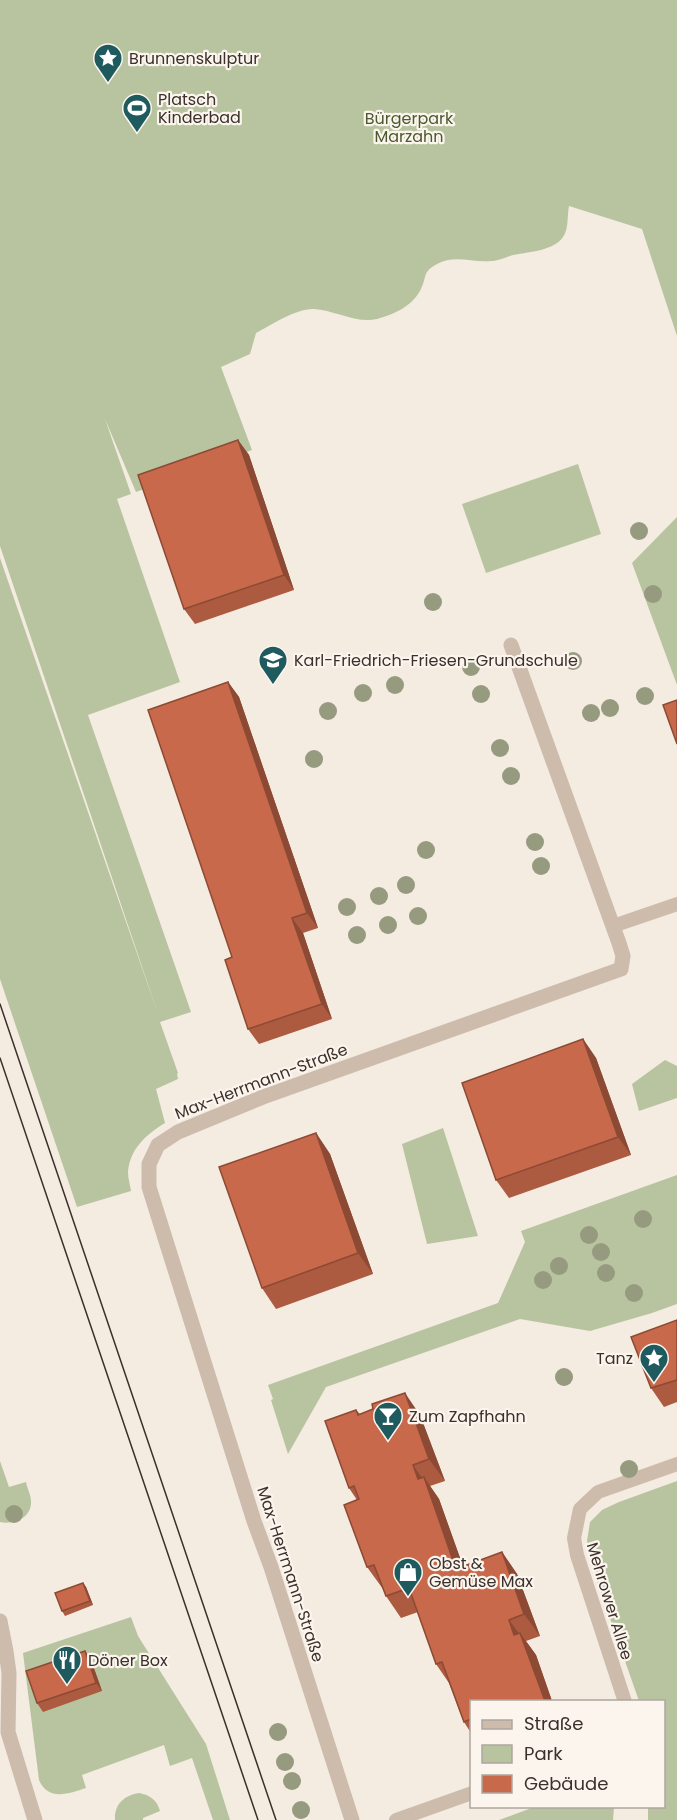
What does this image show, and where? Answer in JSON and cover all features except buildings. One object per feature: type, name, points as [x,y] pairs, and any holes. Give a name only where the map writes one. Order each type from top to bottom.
[{"type":"street","name":"Max-Herrmann-Straße","points":[[352,1820],[152,1198],[148,1164],[158,1145],[178,1132],[231,1110],[621,969],[623,956],[613,926],[511,645]]},
{"type":"street","points":[[0,1621],[9,1673],[4,1733],[34,1820]]},
{"type":"lane","points":[[613,926],[677,903]]},
{"type":"lane","name":"Mehrower Allee","points":[[625,1700],[577,1555],[574,1538],[580,1509],[598,1492],[677,1464]]},
{"type":"lane","points":[[396,1820],[470,1793]]},
{"type":"green space","name":"Bürgerpark Marzahn","points":[[0,0],[677,0],[677,336],[642,229],[569,206],[565,234],[559,242],[540,250],[494,261],[457,259],[437,264],[429,270],[413,301],[390,315],[362,320],[322,310],[307,309],[256,333],[250,354],[221,367],[252,450],[136,492],[105,419],[131,494],[117,499],[180,682],[88,715],[191,1012],[160,1022],[178,1073],[178,1079],[156,1089],[165,1123],[140,1143],[132,1156],[128,1172],[131,1191],[77,1207],[0,979],[0,558],[159,1017],[0,546]]},
{"type":"green space","points":[[578,464],[601,534],[486,573],[462,504]]},
{"type":"green space","points":[[677,517],[677,685],[632,563]]},
{"type":"green space","points":[[665,1060],[677,1066],[677,1098],[639,1111],[632,1084]]},
{"type":"green space","points":[[443,1128],[478,1236],[427,1244],[402,1144]]},
{"type":"green space","points":[[677,1175],[677,1304],[590,1331],[520,1319],[326,1387],[288,1454],[268,1385],[498,1303],[525,1242],[521,1231]]},
{"type":"green space","points":[[0,1461],[9,1487],[26,1482],[31,1499],[31,1507],[25,1516],[5,1523],[0,1522]]},
{"type":"green space","points":[[677,1481],[677,1820],[648,1820],[648,1808],[665,1808],[665,1700],[639,1700],[598,1584],[587,1541],[590,1522],[602,1510]]},
{"type":"green space","points":[[131,1617],[138,1636],[206,1744],[230,1820],[213,1820],[192,1758],[170,1766],[164,1745],[82,1775],[86,1788],[72,1792],[53,1793],[43,1787],[39,1780],[23,1653]]},
{"type":"green space","points":[[139,1793],[152,1799],[160,1811],[143,1820],[115,1820],[116,1809],[121,1801]]},
{"type":"green space","points":[[532,1808],[614,1808],[613,1820],[499,1820]]},
{"type":"tram line","points":[[0,1004],[276,1820]]},
{"type":"tram line","points":[[0,1058],[258,1820]]},
{"type":"place","name":"Brunnenskulptur","points":[[108,84]]},
{"type":"place","name":"Platsch Kinderbad","points":[[137,134]]},
{"type":"place","name":"Karl-Friedrich-Friesen-Grundschule","points":[[273,686]]},
{"type":"place","name":"Tanz","points":[[654,1384]]},
{"type":"place","name":"Zum Zapfhahn","points":[[388,1442]]},
{"type":"place","name":"Obst & Gemüse Max","points":[[408,1598]]},
{"type":"place","name":"Döner Box","points":[[67,1686]]}]
